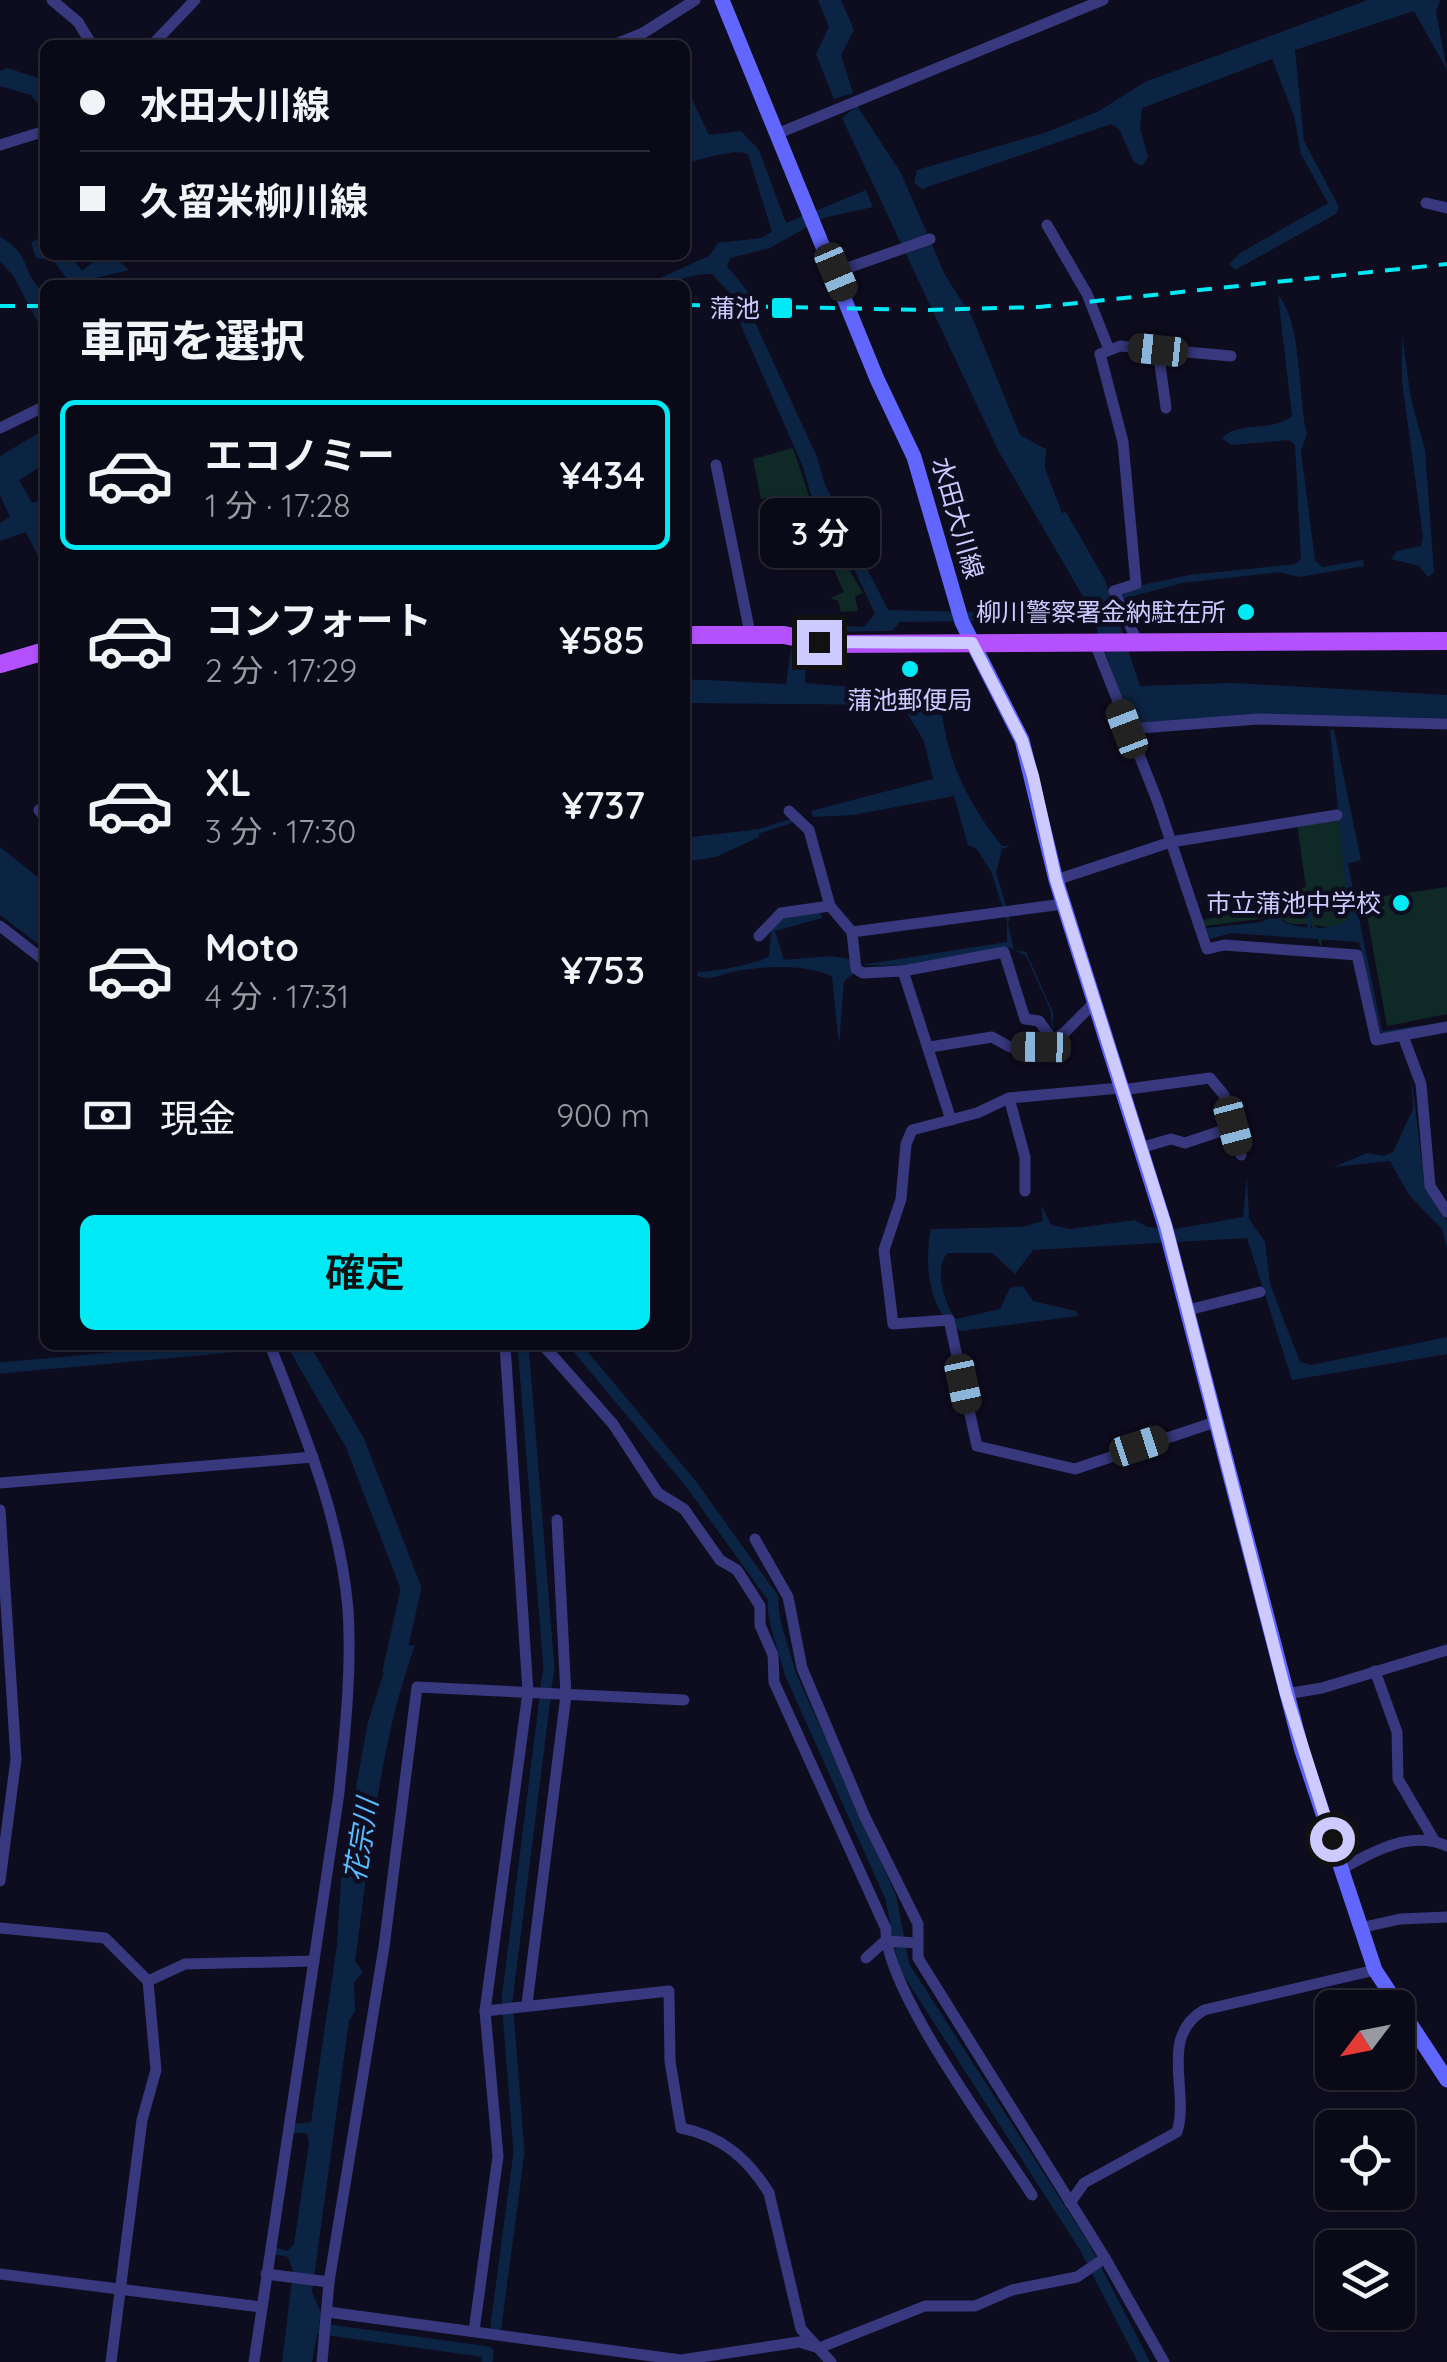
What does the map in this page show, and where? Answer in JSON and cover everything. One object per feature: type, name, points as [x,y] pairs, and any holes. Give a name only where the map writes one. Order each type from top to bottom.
[{"type":"main road","name":"水田大川線","points":[[722,0],[780,133],[878,379],[914,456],[960,616],[1022,740],[1063,904],[1166,1226],[1286,1694],[1360,1928],[1375,1970],[1447,2080]]},
{"type":"main road","points":[[690,635],[792,636],[819,642],[1447,642]]},
{"type":"main road","points":[[0,664],[40,652]]},
{"type":"street","points":[[52,0],[78,22],[89,40]]},
{"type":"street","points":[[157,40],[195,0]]},
{"type":"street","points":[[626,40],[695,0]]},
{"type":"street","points":[[780,133],[1103,0]]},
{"type":"street","points":[[0,145],[40,133]]},
{"type":"street","points":[[1426,204],[1447,208]]},
{"type":"street","points":[[1047,225],[1087,294],[1108,347]]},
{"type":"street","points":[[836,272],[930,238]]},
{"type":"street","points":[[1134,641],[1114,592],[1136,584],[1124,442],[1100,354],[1108,347],[1231,356]]},
{"type":"street","points":[[1158,350],[1166,408]]},
{"type":"street","points":[[0,428],[40,408]]},
{"type":"street","points":[[716,465],[750,634]]},
{"type":"street","points":[[1096,641],[1207,949],[1224,945],[1357,955],[1376,1040],[1447,1026]]},
{"type":"street","points":[[1127,729],[1258,719],[1447,724]]},
{"type":"street","points":[[789,811],[814,840],[830,906],[852,932],[856,969],[863,973],[903,972],[1004,952],[1024,1019],[1039,1020],[1052,1040]]},
{"type":"street","points":[[1056,880],[1171,842],[1338,815]]},
{"type":"street","points":[[852,932],[1063,904]]},
{"type":"street","points":[[759,936],[780,913],[830,906]]},
{"type":"street","points":[[0,926],[40,958]]},
{"type":"street","points":[[903,972],[950,1120]]},
{"type":"street","points":[[930,1048],[992,1037],[1010,1047],[1041,1047],[1093,1004]]},
{"type":"street","points":[[1403,1036],[1422,1084],[1430,1186],[1447,1212]]},
{"type":"street","points":[[1218,1421],[1075,1469],[977,1446],[950,1320],[893,1324],[884,1250],[901,1199],[910,1132],[1009,1098],[1210,1078],[1224,1095],[1240,1155]]},
{"type":"street","points":[[1009,1098],[1025,1157],[1025,1191]]},
{"type":"street","points":[[1140,1148],[1171,1139],[1185,1144],[1233,1126]]},
{"type":"street","points":[[1188,1310],[1260,1292]]},
{"type":"street","points":[[254,2362],[338,1793],[348,1664],[348,1608],[331,1514],[272,1350]]},
{"type":"street","points":[[474,2331],[498,2156],[485,2010],[528,1692],[505,1350]]},
{"type":"street","points":[[547,1350],[613,1424],[658,1492],[684,1509],[720,1560],[737,1570],[760,1606],[760,1625],[772,1655],[774,1682],[886,1929],[888,1958],[925,2027],[1032,2195]]},
{"type":"street","points":[[0,1483],[313,1457]]},
{"type":"street","points":[[0,1510],[16,1760],[2,1840],[0,1881]]},
{"type":"street","points":[[527,2004],[566,1694],[557,1520]]},
{"type":"street","points":[[756,1538],[788,1596],[789,1620],[802,1649],[802,1668],[865,1817],[918,1924],[918,1958],[953,2021],[1105,2258],[1164,2362]]},
{"type":"street","points":[[1286,1694],[1447,1650]]},
{"type":"street","points":[[1375,1671],[1397,1732],[1398,1780],[1434,1840],[1447,1846]]},
{"type":"street","points":[[322,2362],[328,2312],[325,2282],[384,1947],[417,1687],[684,1700]]},
{"type":"street","points":[[1342,1869],[1375,1850],[1434,1840]]},
{"type":"street","points":[[1360,1928],[1400,1919],[1447,1917]]},
{"type":"street","points":[[0,1928],[105,1938],[148,1981],[156,2070],[142,2120],[111,2362]]},
{"type":"street","points":[[866,1958],[885,1942],[918,1943]]},
{"type":"street","points":[[148,1981],[184,1964],[314,1961]]},
{"type":"street","points":[[1070,2203],[1084,2183],[1176,2132],[1179,2042],[1188,2020],[1204,2010],[1375,1970]]},
{"type":"street","points":[[485,2010],[669,1990],[670,2062],[682,2128],[725,2143],[760,2178],[769,2193],[800,2329],[831,2362]]},
{"type":"street","points":[[328,2312],[681,2361],[799,2342],[819,2348],[925,2306],[975,2306],[1012,2290],[1077,2277],[1105,2258]]},
{"type":"street","points":[[0,2274],[261,2307]]},
{"type":"street","points":[[270,2274],[325,2282]]},
{"type":"green space","points":[[793,448],[814,511],[863,593],[855,596],[858,611],[841,612],[838,601],[830,598],[844,592],[821,542],[828,538],[793,544],[772,497],[761,499],[753,459]]},
{"type":"green space","points":[[1340,817],[1349,919],[1335,928],[1314,925],[1323,933],[1321,947],[1311,924],[1291,924],[1276,917],[1204,926],[1202,920],[1260,909],[1258,896],[1306,887],[1297,824]]},
{"type":"green space","points":[[1447,887],[1447,1014],[1387,1026],[1364,899]]},
{"type":"water","points":[[818,0],[841,0],[854,30],[841,55],[853,93],[834,99],[816,54],[829,27]]},
{"type":"water","points":[[1368,0],[1440,0],[1436,12],[1447,70],[1414,11],[1295,50],[1304,141],[1339,207],[1336,214],[1235,270],[1229,264],[1240,253],[1328,203],[1301,154],[1294,116],[1272,59],[1142,108],[1140,128],[1148,157],[1142,166],[1134,162],[1119,129],[1111,124],[922,189],[914,183],[917,170],[1047,132],[1099,111],[1145,82]]},
{"type":"water","points":[[7,68],[40,78],[40,107],[31,95],[0,86],[0,71]]},
{"type":"water","points":[[690,95],[709,135],[741,131],[759,150],[786,223],[866,190],[873,207],[823,218],[770,248],[730,258],[727,266],[749,293],[753,318],[817,457],[825,485],[888,610],[1006,613],[1073,601],[1078,608],[990,621],[900,622],[892,631],[817,632],[806,658],[805,683],[899,691],[912,696],[930,715],[942,714],[950,751],[971,800],[1002,846],[1011,846],[1002,849],[996,873],[992,873],[976,848],[968,845],[954,796],[853,815],[813,817],[811,811],[933,779],[924,741],[902,705],[690,703],[690,679],[786,684],[791,649],[809,624],[864,627],[875,614],[856,573],[813,502],[803,467],[739,321],[737,301],[712,274],[655,280],[709,256],[718,243],[761,238],[772,232],[748,154],[727,153],[690,162]]},
{"type":"water","points":[[857,106],[901,173],[945,275],[972,317],[1020,435],[1046,449],[1045,468],[1062,513],[1066,512],[1105,580],[1140,686],[1233,683],[1447,695],[1447,718],[1256,715],[1131,723],[1088,605],[999,452],[842,118]]},
{"type":"water","points":[[0,237],[18,251],[40,288],[40,326],[14,277],[0,261]]},
{"type":"water","points":[[40,239],[40,258],[36,258],[31,242]]},
{"type":"water","points":[[53,260],[74,260],[82,271],[95,260],[117,260],[129,270],[88,280],[68,280]]},
{"type":"water","points":[[1278,295],[1291,322],[1298,360],[1307,434],[1301,451],[1315,560],[1322,567],[1363,560],[1364,566],[1299,577],[1280,572],[1182,583],[1122,599],[1119,590],[1189,575],[1295,564],[1301,559],[1295,445],[1289,440],[1231,445],[1222,438],[1237,429],[1275,424],[1292,416]]},
{"type":"water","points":[[1402,336],[1411,399],[1425,450],[1434,572],[1428,577],[1419,566],[1391,559],[1397,551],[1421,546],[1423,537],[1402,381]]},
{"type":"water","points":[[40,432],[40,467],[19,480],[32,503],[40,500],[40,560],[26,532],[0,541],[0,523],[10,517],[0,495],[0,456]]},
{"type":"water","points":[[1330,730],[1334,730],[1361,860],[1348,864],[1382,1031],[1447,1022],[1384,1035],[1380,1031],[1359,942],[1231,933],[1210,939],[1206,928],[1262,922],[1275,915],[1290,924],[1311,928],[1333,926],[1349,919]]},
{"type":"water","points":[[760,829],[759,837],[716,857],[690,861],[691,837]]},
{"type":"water","points":[[0,847],[40,879],[40,945],[0,915]]},
{"type":"water","points":[[820,912],[822,918],[775,931],[784,960],[830,956],[850,959],[854,973],[844,981],[839,1045],[832,976],[785,967],[697,976],[698,972],[735,967],[769,956],[772,924],[782,916]]},
{"type":"water","points":[[1007,919],[1014,950],[1008,947],[907,966],[861,965],[1007,942]]},
{"type":"water","points":[[1014,950],[1026,952],[1053,1012],[1053,1033],[1050,1009],[1026,956]]},
{"type":"water","points":[[1411,1073],[1425,1187],[1447,1221],[1447,1248],[1442,1229],[1409,1195],[1390,1161],[1334,1167],[1367,1153],[1384,1156],[1393,1152],[1413,1109]]},
{"type":"water","points":[[1247,1177],[1249,1219],[1265,1242],[1270,1284],[1300,1362],[1311,1365],[1447,1337],[1447,1354],[1292,1380],[1247,1238],[1033,1250],[1015,1274],[992,1253],[948,1253],[944,1259],[942,1286],[956,1319],[1000,1309],[1010,1288],[1023,1286],[1033,1301],[1076,1311],[1078,1316],[961,1331],[941,1313],[935,1300],[928,1256],[931,1229],[1021,1227],[1043,1221],[1041,1205],[1051,1225],[1070,1229],[1135,1220],[1147,1227],[1175,1229],[1243,1217]]},
{"type":"water","points":[[415,1645],[392,1723],[371,1842],[355,1961],[363,1972],[354,1982],[355,2011],[349,2021],[312,2292],[321,2313],[312,2362],[282,2362],[293,2271],[288,2257],[274,2254],[274,2247],[287,2251],[294,2245],[309,2143],[307,2133],[293,2133],[293,2124],[311,2122],[337,1945],[342,1864],[368,1722],[392,1647]]},
{"type":"waterway","points":[[760,831],[794,820]]},
{"type":"waterway","points":[[994,873],[1008,919]]},
{"type":"waterway","points":[[1267,906],[1301,903],[1309,912],[1309,926]]},
{"type":"waterway","points":[[0,1368],[198,1350]]},
{"type":"waterway","name":"花宗川","points":[[301,1350],[355,1443],[411,1588],[393,1670]]},
{"type":"waterway","points":[[523,1350],[549,1669],[546,1687]]},
{"type":"waterway","points":[[579,1350],[691,1484],[773,1598],[776,1626],[790,1673],[891,1898],[904,1966],[1084,2246],[1144,2362]]},
{"type":"waterway","points":[[507,2000],[545,1699]]},
{"type":"waterway","points":[[496,2326],[519,2152],[508,2012]]},
{"type":"waterway","points":[[315,2328],[488,2352],[487,2362]]},
{"type":"railway","points":[[690,305],[926,310],[1039,307],[1447,264]]},
{"type":"railway","points":[[0,306],[40,306]]},
{"type":"place","name":"蒲池","points":[[782,308]]},
{"type":"place","name":"柳川警察署金納駐在所","points":[[1246,612]]},
{"type":"place","name":"蒲池郵便局","points":[[910,669]]},
{"type":"place","name":"市立蒲池中学校","points":[[1401,903]]},
{"type":"route","points":[[819,642],[972,643],[1022,740],[1056,880],[1166,1226],[1286,1694],[1332,1839]]}]
